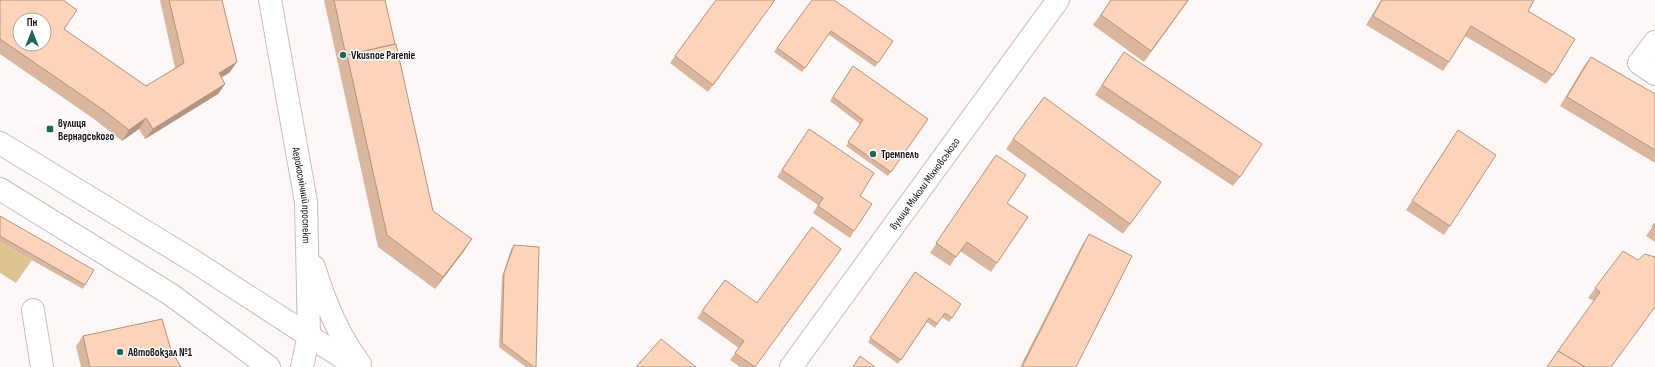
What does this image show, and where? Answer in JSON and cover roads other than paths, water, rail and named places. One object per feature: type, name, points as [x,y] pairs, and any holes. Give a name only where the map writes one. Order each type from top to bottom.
[{"type":"main road","name":"Аерокосмічний проспект","points":[[270,0],[306,202],[309,335],[302,367]]},
{"type":"main road","name":"вулиця Миколи Міхновського","points":[[791,367],[1058,0]]},
{"type":"main road","points":[[1655,42],[1639,63],[1655,74]]},
{"type":"main road","points":[[0,143],[192,260],[357,367]]},
{"type":"main road","points":[[0,189],[170,294],[269,367]]},
{"type":"main road","points":[[308,247],[332,319],[348,349],[362,367]]},
{"type":"main road","points":[[33,310],[42,367]]},
{"type":"place","name":"Vkusnoe Parenie","points":[[343,55]]},
{"type":"place","name":"вулиця Вернадського","points":[[50,129]]},
{"type":"place","name":"Тремпель","points":[[873,154]]},
{"type":"place","name":"Автовокзал №1","points":[[120,352]]}]
